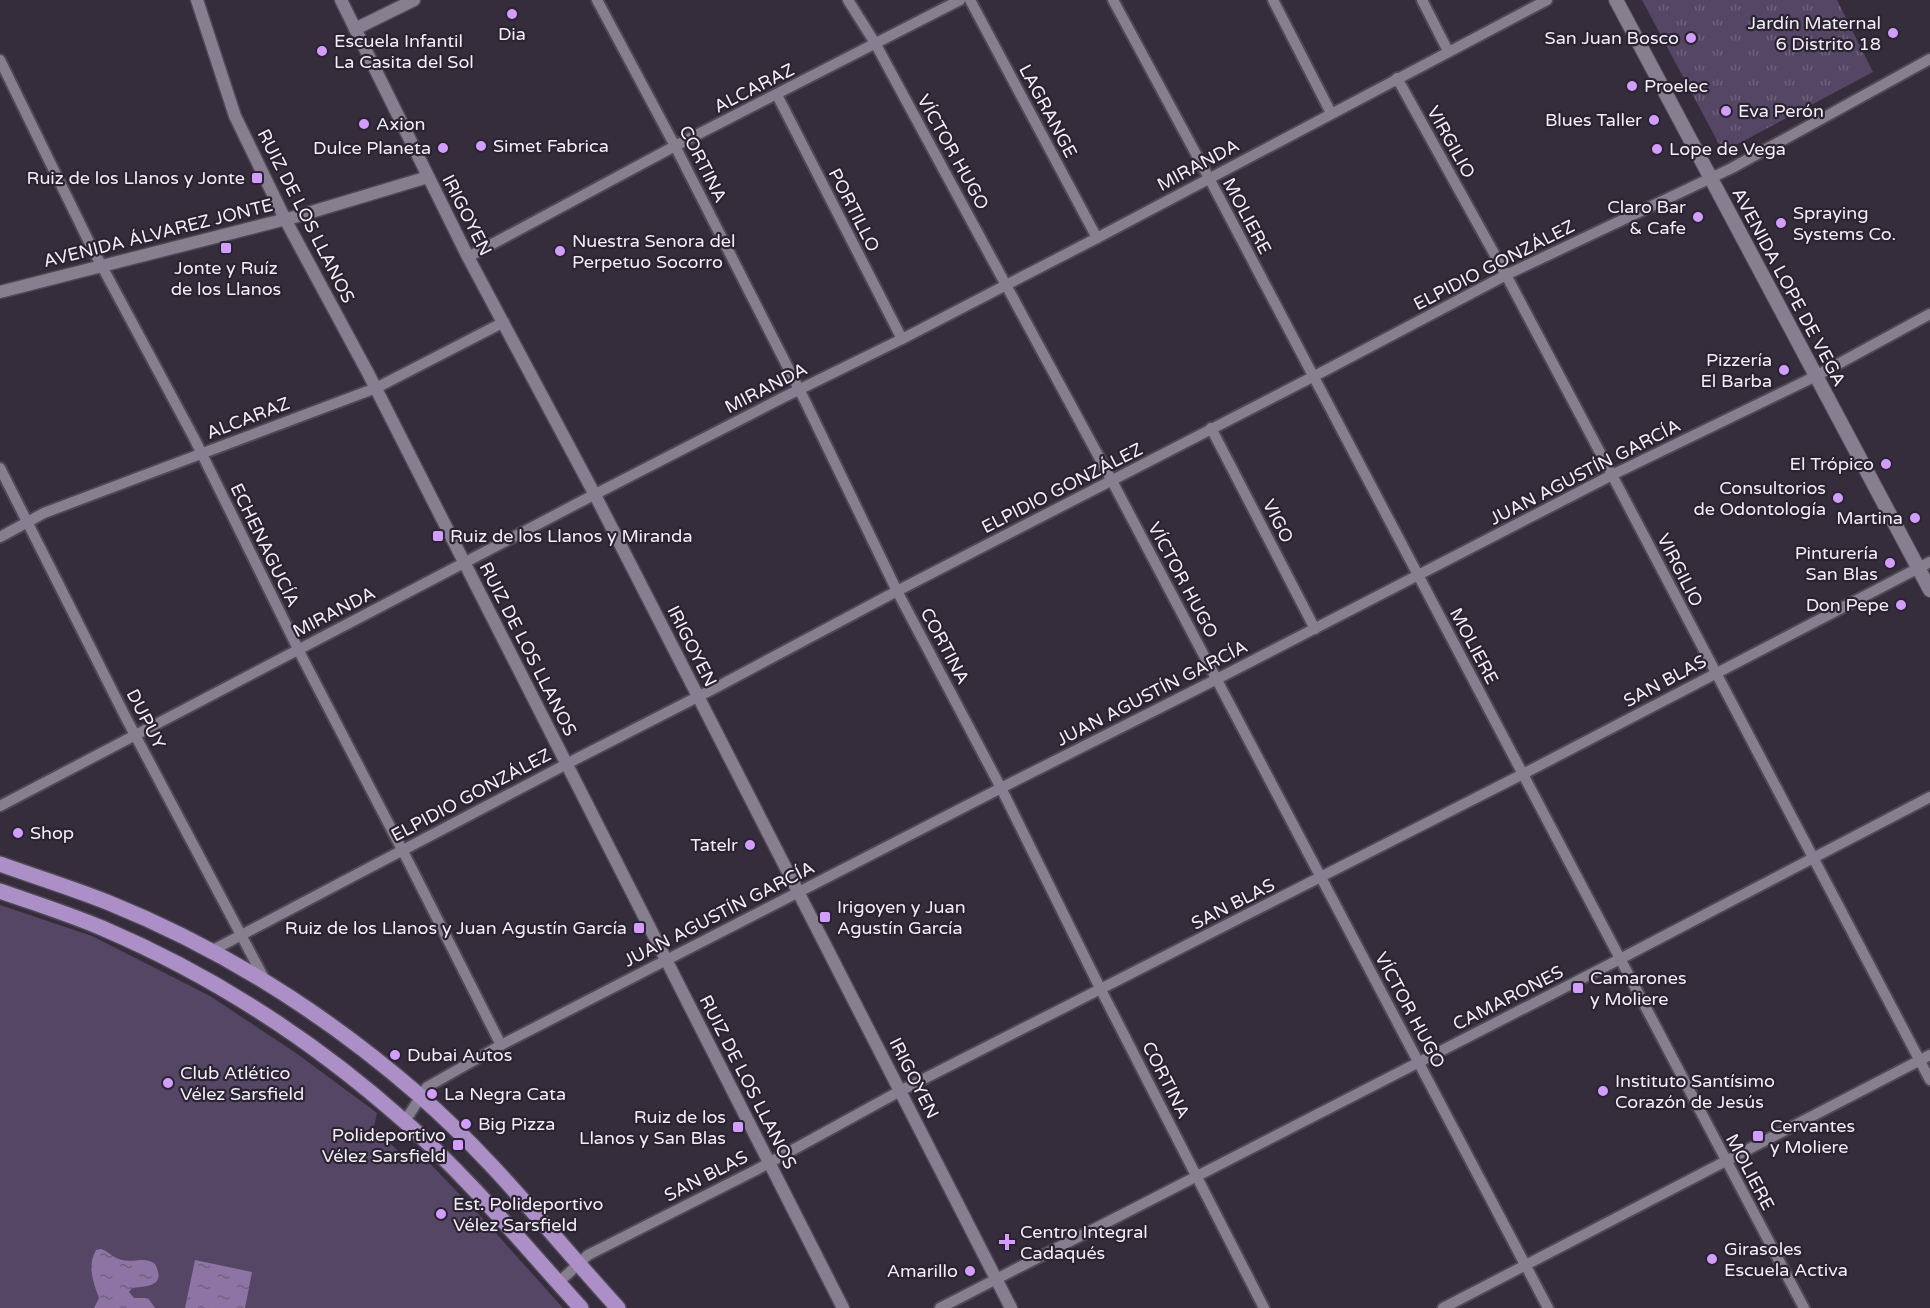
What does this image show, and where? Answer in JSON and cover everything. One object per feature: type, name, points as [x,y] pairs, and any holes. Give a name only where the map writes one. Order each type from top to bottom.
[{"type":"main road","name":"AVENIDA LOPE DE VEGA","points":[[1616,0],[1816,376],[1924,565],[1930,590]]},
{"type":"main road","points":[[0,864],[106,901],[211,951],[329,1025],[420,1096],[478,1153],[618,1308]]},
{"type":"main road","points":[[0,891],[101,928],[202,977],[256,1008],[316,1050],[405,1121],[454,1169],[581,1308]]},
{"type":"street","name":"RUIZ DE LOS LLANOS","points":[[197,0],[235,116],[285,219],[376,387],[463,564],[843,1308]]},
{"type":"street","name":"IRIGOYEN","points":[[340,0],[468,257],[595,495],[1011,1308]]},
{"type":"street","points":[[355,29],[414,0]]},
{"type":"street","name":"CORTINA","points":[[597,0],[675,146],[799,390],[897,591],[1001,788],[1101,990],[1264,1308]]},
{"type":"street","name":"VÍCTOR HUGO","points":[[848,0],[875,43],[1112,481],[1548,1308]]},
{"type":"street","name":"ALCARAZ","points":[[468,257],[675,146],[960,0]]},
{"type":"street","name":"LAGRANGE","points":[[970,0],[1097,238]]},
{"type":"street","name":"MOLIERE","points":[[1113,0],[1804,1308]]},
{"type":"street","points":[[1273,0],[1330,113]]},
{"type":"street","points":[[1422,0],[1448,51]]},
{"type":"street","name":"MIRANDA","points":[[0,806],[595,495],[1097,238],[1547,0]]},
{"type":"street","name":"ELPIDIO GONZÁLEZ","points":[[211,951],[241,933],[566,763],[698,697],[897,591],[1506,275],[1710,178],[1930,59]]},
{"type":"street","name":"ECHENAGUCÍA","points":[[0,60],[102,265],[201,454],[501,1045]]},
{"type":"street","name":"VIRGILIO","points":[[1397,78],[1506,275],[1814,859],[1925,1058],[1930,1080]]},
{"type":"street","name":"PORTILLO","points":[[777,95],[902,339]]},
{"type":"street","name":"AVENIDA ÁLVAREZ JONTE","points":[[0,292],[285,219],[428,177]]},
{"type":"street","name":"JUAN AGUSTÍN GARCÍA","points":[[405,1121],[427,1087],[501,1045],[1612,474],[1816,376],[1930,314]]},
{"type":"street","name":"ALCARAZ","points":[[0,537],[44,513],[376,387],[504,322]]},
{"type":"street","name":"VIGO","points":[[1211,428],[1315,628]]},
{"type":"street","name":"DUPUY","points":[[0,468],[135,735],[267,984]]},
{"type":"street","name":"SAN BLAS","points":[[558,1283],[588,1255],[770,1162],[900,1091],[1523,774],[1924,565]]},
{"type":"street","name":"CAMARONES","points":[[940,1308],[1814,859],[1930,797]]},
{"type":"street","points":[[1443,1308],[1925,1058]]},
{"type":"green space","points":[[1642,0],[1837,0],[1873,72],[1730,148],[1719,144]]},
{"type":"green space","name":"Club Atlético Vélez Sarsfield","points":[[0,905],[92,936],[210,996],[296,1053],[377,1113],[374,1127],[402,1155],[418,1151],[563,1308],[0,1308]]},
{"type":"water","points":[[101,1249],[122,1260],[147,1260],[155,1264],[158,1272],[157,1281],[149,1286],[132,1288],[129,1292],[134,1298],[148,1298],[155,1308],[94,1308],[99,1298],[91,1268],[96,1250]]},
{"type":"water","points":[[195,1260],[252,1272],[245,1308],[185,1308]]},
{"type":"place","name":"Dia","points":[[512,14]]},
{"type":"place","name":"Jardín Maternal 6 Distrito 18","points":[[1893,33]]},
{"type":"place","name":"San Juan Bosco","points":[[1691,38]]},
{"type":"place","name":"Escuela Infantil La Casita del Sol","points":[[322,51]]},
{"type":"place","name":"Proelec","points":[[1632,86]]},
{"type":"place","name":"Eva Perón","points":[[1726,111]]},
{"type":"place","name":"Blues Taller","points":[[1654,120]]},
{"type":"place","name":"Axion","points":[[364,124]]},
{"type":"place","name":"Simet Fabrica","points":[[481,146]]},
{"type":"place","name":"Dulce Planeta","points":[[443,148]]},
{"type":"place","name":"Lope de Vega","points":[[1657,149]]},
{"type":"place","name":"Ruiz de los Llanos y Jonte","points":[[257,178]]},
{"type":"place","name":"Claro Bar & Cafe","points":[[1698,217]]},
{"type":"place","name":"Spraying Systems Co.","points":[[1781,223]]},
{"type":"place","name":"Jonte y Ruíz de los Llanos","points":[[226,248]]},
{"type":"place","name":"Nuestra Senora del Perpetuo Socorro","points":[[560,251]]},
{"type":"place","name":"Pizzería El Barba","points":[[1784,370]]},
{"type":"place","name":"El Trópico","points":[[1886,464]]},
{"type":"place","name":"Consultorios de Odontología","points":[[1838,498]]},
{"type":"place","name":"Martina","points":[[1915,518]]},
{"type":"place","name":"Ruiz de los Llanos y Miranda","points":[[438,536]]},
{"type":"place","name":"Pinturería San Blas","points":[[1890,563]]},
{"type":"place","name":"Don Pepe","points":[[1901,605]]},
{"type":"place","name":"Shop","points":[[18,833]]},
{"type":"place","name":"Tatelr","points":[[750,845]]},
{"type":"place","name":"Irigoyen y Juan Agustín García","points":[[825,917]]},
{"type":"place","name":"Ruiz de los Llanos y Juan Agustín García","points":[[639,928]]},
{"type":"place","name":"Camarones y Moliere","points":[[1578,988]]},
{"type":"place","name":"Dubai Autos","points":[[395,1055]]},
{"type":"place","name":"Club Atlético Vélez Sarsfield","points":[[168,1083]]},
{"type":"place","name":"Instituto Santísimo Corazón de Jesús","points":[[1603,1091]]},
{"type":"place","name":"La Negra Cata","points":[[432,1094]]},
{"type":"place","name":"Big Pizza","points":[[466,1124]]},
{"type":"place","name":"Ruiz de los Llanos y San Blas","points":[[738,1127]]},
{"type":"place","name":"Cervantes y Moliere","points":[[1758,1136]]},
{"type":"place","name":"Polideportivo Vélez Sarsfield","points":[[458,1145]]},
{"type":"place","name":"Est. Polideportivo Vélez Sarsfield","points":[[441,1214]]},
{"type":"place","name":"Centro Integral Cadaqués","points":[[1007,1242]]},
{"type":"place","name":"Girasoles Escuela Activa","points":[[1712,1259]]},
{"type":"place","name":"Amarillo","points":[[970,1271]]}]
